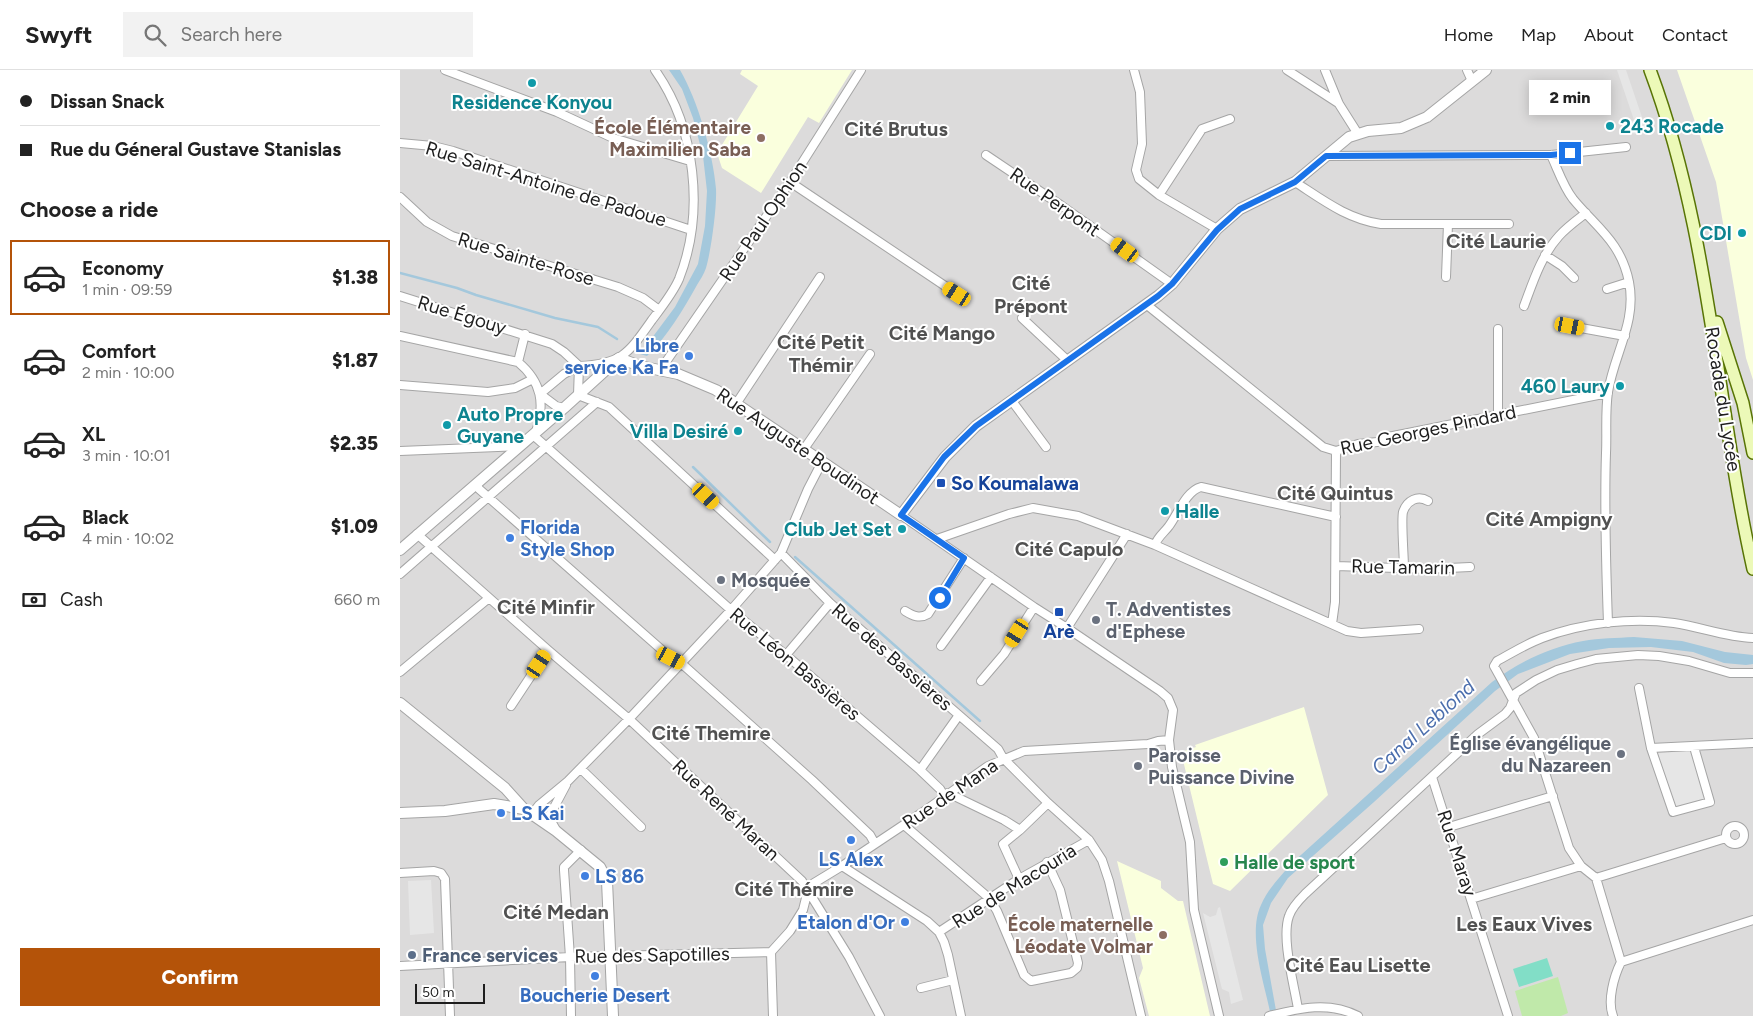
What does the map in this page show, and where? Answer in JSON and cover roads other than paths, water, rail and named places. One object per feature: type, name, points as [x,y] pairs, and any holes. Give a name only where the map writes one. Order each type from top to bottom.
[{"type":"main road","name":"Rocade du Lycée","points":[[1650,70],[1683,181],[1706,287],[1735,480],[1753,565]]},
{"type":"main road","name":"Rocade du Lycée","points":[[1706,287],[1743,403],[1753,453]]},
{"type":"street","points":[[445,70],[468,74],[613,138],[690,161]]},
{"type":"street","points":[[400,550],[521,446],[636,343],[678,281],[685,262],[691,230],[694,195],[683,126],[668,88],[656,70]]},
{"type":"street","name":"Rue Paul Ophion","points":[[661,369],[790,182],[861,70]]},
{"type":"street","points":[[1134,70],[1140,92],[1142,144],[1136,170],[1138,179],[1159,195],[1217,230]]},
{"type":"street","points":[[1287,70],[1339,104]]},
{"type":"street","points":[[1324,70],[1339,104],[1358,134]]},
{"type":"street","points":[[1467,70],[1472,81]]},
{"type":"street","points":[[901,515],[944,457],[976,426],[1147,305],[1172,284],[1217,230],[1240,209],[1295,182],[1340,144],[1358,134],[1368,131],[1401,128],[1427,117],[1486,70]]},
{"type":"street","points":[[1159,195],[1202,129],[1230,119]]},
{"type":"street","name":"Rue Saint-Antoine de Padoue","points":[[400,143],[433,146],[453,151],[691,230]]},
{"type":"street","points":[[1326,156],[1551,155],[1626,147]]},
{"type":"street","name":"Rue Perpont","points":[[986,155],[1172,284]]},
{"type":"street","points":[[1551,155],[1568,191],[1613,243],[1623,261],[1632,303],[1630,320],[1608,393],[1604,487],[1608,623]]},
{"type":"street","points":[[790,182],[957,294]]},
{"type":"street","points":[[1295,182],[1347,215],[1365,222],[1381,224],[1510,224]]},
{"type":"street","name":"Rue Sainte-Rose","points":[[400,197],[427,222],[452,236],[618,287],[643,298],[659,310]]},
{"type":"street","points":[[1524,306],[1545,255],[1561,234],[1586,213]]},
{"type":"street","points":[[1446,277],[1448,224]]},
{"type":"street","points":[[1545,255],[1562,266],[1574,278]]},
{"type":"street","points":[[736,404],[820,277]]},
{"type":"street","points":[[1607,289],[1629,282]]},
{"type":"street","name":"Rue Égouy","points":[[400,296],[552,344],[579,366]]},
{"type":"street","name":"Rue Georges Pindard","points":[[1147,305],[1322,446],[1336,451],[1358,444],[1377,442],[1388,437],[1608,393]]},
{"type":"street","points":[[1022,318],[1068,362]]},
{"type":"street","points":[[1570,326],[1625,336]]},
{"type":"street","points":[[1498,329],[1498,415]]},
{"type":"street","name":"Rue Égouy","points":[[518,362],[525,334]]},
{"type":"street","points":[[400,336],[518,362],[527,369],[540,394],[542,404],[541,417],[534,434]]},
{"type":"street","points":[[804,449],[870,354]]},
{"type":"street","points":[[540,394],[556,380],[579,366],[597,365],[619,358]]},
{"type":"street","name":"Rue Auguste Boudinot","points":[[619,358],[640,366],[661,369],[698,381],[716,390],[1160,691],[1168,698],[1172,710],[1169,740]]},
{"type":"street","points":[[578,395],[579,366]]},
{"type":"street","points":[[400,385],[488,392],[515,388],[533,379]]},
{"type":"street","points":[[540,394],[556,406],[564,408]]},
{"type":"street","points":[[578,395],[609,407],[775,560]]},
{"type":"street","points":[[1012,401],[1046,447]]},
{"type":"street","points":[[400,574],[597,402]]},
{"type":"street","name":"Rue Léon Bassières","points":[[534,434],[545,447],[731,610],[786,654],[920,770],[946,795]]},
{"type":"street","points":[[400,452],[521,446]]},
{"type":"street","points":[[1332,624],[1336,566],[1336,451]]},
{"type":"street","points":[[494,804],[528,811],[539,805],[581,769],[629,720],[781,553],[808,489],[822,462]]},
{"type":"street","points":[[476,484],[671,658],[681,663],[812,780],[870,835],[875,844]]},
{"type":"street","points":[[1155,544],[1157,538],[1168,528],[1187,498],[1196,488],[1201,487],[1336,517]]},
{"type":"street","points":[[1404,568],[1403,512],[1415,498],[1423,498],[1428,501]]},
{"type":"street","points":[[937,539],[1009,514],[1034,508],[1078,516],[1155,544],[1347,632],[1361,633],[1419,629]]},
{"type":"street","points":[[1745,524],[1753,533]]},
{"type":"street","name":"Rue René Maran","points":[[418,534],[629,720],[802,881],[849,957],[880,1016]]},
{"type":"street","points":[[1067,628],[1127,534]]},
{"type":"street","name":"Rue des Bassières","points":[[781,553],[830,603],[998,749],[1004,758],[1048,803],[1090,840],[1102,860],[1109,881],[1142,1016]]},
{"type":"street","points":[[906,611],[916,616],[928,614],[964,558]]},
{"type":"street","name":"Rue Tamarin","points":[[1336,566],[1426,569],[1470,568]]},
{"type":"street","points":[[941,646],[991,578]]},
{"type":"street","points":[[400,672],[489,598]]},
{"type":"street","points":[[786,654],[830,603]]},
{"type":"street","points":[[981,681],[1004,654],[1034,607]]},
{"type":"street","points":[[1613,1016],[1611,1002],[1621,962],[1596,878],[1581,866],[1569,848],[1534,738],[1494,666],[1497,661],[1542,638],[1590,625],[1608,623],[1641,621],[1673,623],[1753,638]]},
{"type":"street","points":[[511,706],[548,650]]},
{"type":"street","points":[[1298,1009],[1286,936],[1287,922],[1291,910],[1305,894],[1478,734],[1505,714],[1511,696],[1523,687],[1557,670],[1596,659],[1616,657],[1667,657],[1689,661],[1730,673],[1753,673]]},
{"type":"street","points":[[1639,688],[1651,748],[1672,812],[1710,802],[1694,747]]},
{"type":"street","points":[[400,703],[505,788],[528,811],[581,850],[600,867],[607,881],[613,1016]]},
{"type":"street","points":[[920,770],[959,715]]},
{"type":"street","points":[[1169,740],[1172,767],[1190,842],[1194,910],[1220,1016]]},
{"type":"street","name":"Rue de Mana","points":[[808,890],[814,883],[904,825],[988,766],[1004,758],[1033,750],[1148,744],[1169,740]]},
{"type":"street","points":[[1651,748],[1753,743]]},
{"type":"street","points":[[581,769],[641,827]]},
{"type":"street","name":"Rue Maray","points":[[1432,777],[1508,1016]]},
{"type":"street","points":[[556,831],[550,815],[568,781]]},
{"type":"street","points":[[400,813],[445,811],[494,804],[506,798],[505,788]]},
{"type":"street","points":[[946,795],[1004,820],[1020,830]]},
{"type":"street","points":[[1449,827],[1553,796]]},
{"type":"street","points":[[1019,879],[1003,844],[1048,803]]},
{"type":"street","points":[[904,825],[989,898],[997,911],[1026,978],[1033,982],[1074,972],[1078,966],[1078,958],[1060,890],[1047,862]]},
{"type":"street","points":[[1596,878],[1726,838]]},
{"type":"street","name":"Rue de Macouria","points":[[939,932],[1019,879],[1090,840]]},
{"type":"street","points":[[571,1016],[570,957],[564,867],[581,850]]},
{"type":"street","points":[[842,866],[927,921],[939,932],[948,955],[961,1016]]},
{"type":"street","points":[[1471,899],[1581,866]]},
{"type":"street","points":[[400,873],[434,871],[441,873],[446,879],[450,1016]]},
{"type":"street","points":[[773,1016],[771,952],[790,931],[803,910],[808,890]]},
{"type":"street","points":[[1621,962],[1753,920]]},
{"type":"street","name":"Rue des Sapotilles","points":[[400,966],[570,957],[771,952]]},
{"type":"street","points":[[921,988],[953,980]]},
{"type":"street","points":[[1269,1016],[1298,1009],[1327,1006],[1358,1016]]},
{"type":"water","points":[[669,70],[680,70],[699,112],[712,160],[716,189],[716,207],[706,268],[674,323],[647,356],[640,354],[675,307],[698,264],[705,226],[707,191],[703,156],[693,118],[682,89]]},
{"type":"water","points":[[1634,637],[1682,641],[1725,652],[1753,655],[1753,664],[1724,663],[1693,652],[1651,647],[1609,648],[1570,654],[1518,674],[1495,691],[1288,878],[1271,903],[1263,925],[1265,949],[1277,1016],[1271,1016],[1256,945],[1257,917],[1261,905],[1274,883],[1291,864],[1502,675],[1535,656],[1559,647],[1595,639]]},
{"type":"waterway","points":[[400,273],[555,318],[598,327],[617,339]]},
{"type":"waterway","points":[[693,467],[770,542]]},
{"type":"waterway","points":[[795,557],[980,721]]},
{"type":"place","name":"Residence Konyou","points":[[532,83]]},
{"type":"place","name":"243 Rocade","points":[[1610,126]]},
{"type":"place","name":"École Élémentaire Maximilien Saba","points":[[761,138]]},
{"type":"place","name":"CDI","points":[[1742,233]]},
{"type":"place","name":"Libre service Ka Fa","points":[[689,356]]},
{"type":"place","name":"460 Laury","points":[[1620,386]]},
{"type":"place","name":"Auto Propre Guyane","points":[[447,425]]},
{"type":"place","name":"Villa Desiré","points":[[738,431]]},
{"type":"place","name":"So Koumalawa","points":[[941,483]]},
{"type":"place","name":"Halle","points":[[1165,511]]},
{"type":"place","name":"Club Jet Set","points":[[902,529]]},
{"type":"place","name":"Florida Style Shop","points":[[510,538]]},
{"type":"place","name":"Mosquée","points":[[721,580]]},
{"type":"place","name":"Arè","points":[[1059,612]]},
{"type":"place","name":"T. Adventistes d'Ephese","points":[[1096,620]]},
{"type":"place","name":"Église évangélique du Nazareen","points":[[1621,754]]},
{"type":"place","name":"Paroisse Puissance Divine","points":[[1138,766]]},
{"type":"place","name":"LS Kai","points":[[501,813]]},
{"type":"place","name":"LS Alex","points":[[851,840]]},
{"type":"place","name":"Halle de sport","points":[[1224,862]]},
{"type":"place","name":"LS 86","points":[[585,876]]},
{"type":"place","name":"Etalon d'Or","points":[[905,922]]},
{"type":"place","name":"École maternelle Léodate Volmar","points":[[1163,935]]},
{"type":"place","name":"France services","points":[[412,955]]},
{"type":"place","name":"Boucherie Desert","points":[[595,976]]},
{"type":"district","name":"Cité Brutus","points":[[896,129]]},
{"type":"district","name":"Cité Laurie","points":[[1496,241]]},
{"type":"district","name":"Cité Prépont","points":[[1031,294]]},
{"type":"district","name":"Cité Mango","points":[[942,333]]},
{"type":"district","name":"Cité Petit Thémir","points":[[821,354]]},
{"type":"district","name":"Cité Quintus","points":[[1335,493]]},
{"type":"district","name":"Cité Ampigny","points":[[1549,519]]},
{"type":"district","name":"Cité Capulo","points":[[1069,549]]},
{"type":"district","name":"Cité Minfir","points":[[546,607]]},
{"type":"district","name":"Cité Themire","points":[[711,733]]},
{"type":"district","name":"Cité Thémire","points":[[794,889]]},
{"type":"district","name":"Cité Medan","points":[[556,912]]},
{"type":"district","name":"Les Eaux Vives","points":[[1524,924]]},
{"type":"district","name":"Cité Eau Lisette","points":[[1358,965]]},
{"type":"water label","name":"Canal Leblond","points":[[1423,727]]}]
